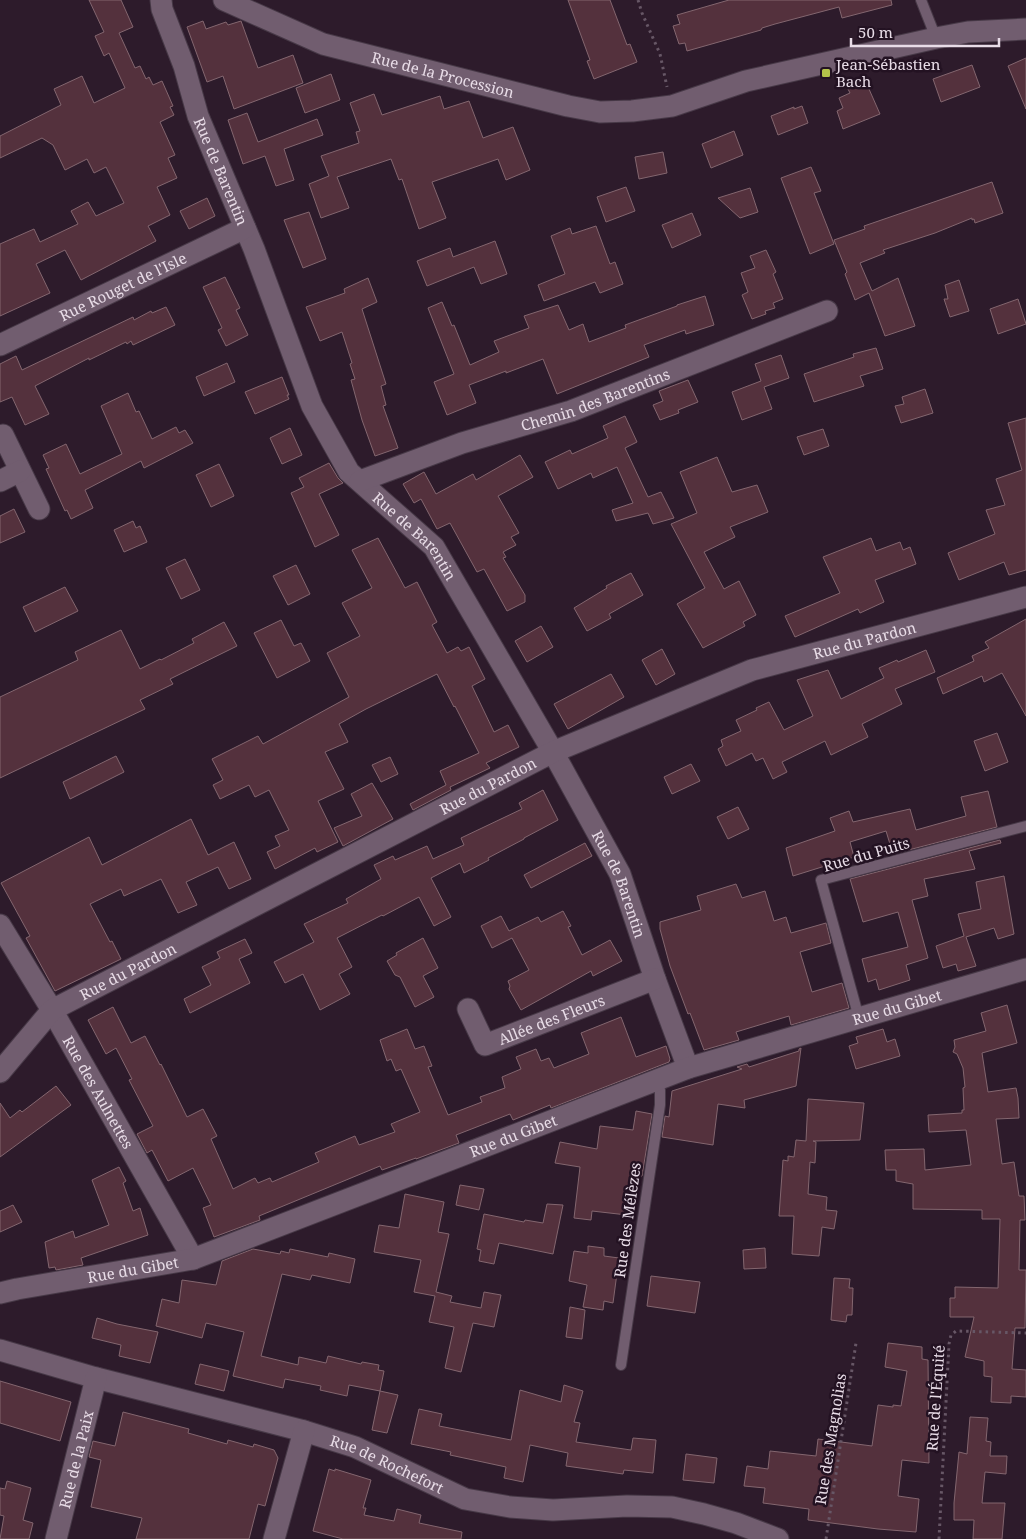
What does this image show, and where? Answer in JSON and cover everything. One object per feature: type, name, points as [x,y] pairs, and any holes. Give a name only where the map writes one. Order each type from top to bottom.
[{"type":"street","name":"Rue de Barentin","points":[[161,0],[162,9],[184,66],[198,116],[254,249],[312,406],[349,472],[434,547],[553,752],[620,874],[655,979],[688,1068]]},
{"type":"street","name":"Rue de la Procession","points":[[224,0],[323,44],[568,106],[600,112],[632,111],[672,106],[746,81],[936,38],[968,32],[1026,28]]},
{"type":"street","name":"Rue Rouget de l'Isle","points":[[0,345],[245,228]]},
{"type":"street","name":"Chemin des Barentins","points":[[360,481],[462,443],[571,411],[827,311]]},
{"type":"street","points":[[3,435],[39,509]]},
{"type":"street","points":[[0,481],[20,471]]},
{"type":"street","name":"Rue du Pardon","points":[[0,1072],[52,1010],[553,752],[752,670],[1026,597]]},
{"type":"street","name":"Rue des Aulnettes","points":[[0,925],[52,1010],[193,1259]]},
{"type":"street","name":"Rue du Gibet","points":[[0,1293],[193,1259],[688,1068],[1026,969]]},
{"type":"street","name":"Allée des Fleurs","points":[[468,1008],[485,1045],[655,979]]},
{"type":"street","name":"Rue de Rochefort","points":[[0,1350],[96,1378],[304,1430],[355,1447],[465,1499],[510,1507],[553,1510],[627,1506],[672,1507],[720,1518],[778,1539]]},
{"type":"street","name":"Rue de la Paix","points":[[56,1539],[96,1378]]},
{"type":"street","points":[[274,1539],[304,1430]]},
{"type":"lane","points":[[921,0],[936,38]]},
{"type":"lane","name":"Rue du Puits","points":[[859,1018],[821,880],[1026,826]]},
{"type":"lane","name":"Rue des Mélèzes","points":[[621,1365],[660,1104],[660,1090],[656,1080]]},
{"type":"path","points":[[638,0],[660,54],[672,106]]},
{"type":"path","name":"Rue de l'Équité","points":[[939,1539],[951,1335],[956,1331],[1026,1333]]},
{"type":"path","name":"Rue des Magnolias","points":[[826,1539],[856,1343]]},
{"type":"building","points":[[89,0],[121,0],[133,27],[119,33],[135,68],[140,66],[146,79],[149,77],[153,85],[162,81],[173,106],[170,107],[174,115],[160,122],[175,155],[168,158],[177,178],[157,187],[170,215],[148,226],[156,241],[81,280],[65,250],[36,264],[50,293],[0,316],[0,244],[34,229],[40,242],[78,224],[71,211],[88,202],[96,216],[124,203],[106,167],[94,173],[87,159],[65,170],[53,145],[42,138],[0,158],[0,136],[61,105],[54,89],[82,76],[94,103],[125,88],[109,53],[104,56],[95,36],[104,32]]},
{"type":"building","points":[[568,0],[610,0],[627,45],[630,44],[637,62],[594,79],[587,61],[590,60]]},
{"type":"building","points":[[729,0],[891,0],[892,5],[842,18],[839,7],[687,51],[685,43],[679,44],[673,26],[680,24],[677,15]]},
{"type":"building","points":[[203,21],[206,29],[226,22],[228,25],[241,21],[258,68],[293,55],[303,83],[234,109],[223,76],[207,82],[187,27]]},
{"type":"building","points":[[1026,58],[1026,109],[1008,66]]},
{"type":"building","points":[[972,65],[980,87],[941,102],[933,79]]},
{"type":"building","points":[[331,74],[340,100],[305,113],[296,88]]},
{"type":"building","points":[[865,80],[880,114],[843,129],[837,111],[843,108],[839,98],[850,93],[847,87]]},
{"type":"building","points":[[374,94],[382,115],[440,96],[444,109],[469,101],[483,138],[513,127],[530,170],[506,180],[498,159],[432,182],[446,218],[419,229],[402,179],[399,180],[391,159],[337,177],[349,208],[321,218],[309,184],[329,176],[321,156],[359,143],[356,132],[360,131],[350,103]]},
{"type":"building","points":[[802,106],[808,123],[778,135],[771,116],[794,107],[794,109]]},
{"type":"building","points":[[247,113],[258,142],[317,119],[323,135],[284,149],[294,180],[276,186],[265,156],[243,164],[228,120]]},
{"type":"building","points":[[734,131],[743,155],[711,168],[702,144]]},
{"type":"building","points":[[663,152],[667,173],[639,179],[635,157]]},
{"type":"building","points":[[811,167],[821,191],[814,193],[834,244],[810,254],[781,178]]},
{"type":"building","points":[[992,182],[1003,213],[975,223],[972,218],[935,233],[883,250],[885,253],[860,263],[872,291],[898,278],[915,326],[885,336],[869,293],[855,300],[845,274],[847,272],[834,240],[865,229],[864,226]]},
{"type":"building","points":[[626,187],[635,211],[606,222],[597,197]]},
{"type":"building","points":[[750,188],[758,212],[740,218],[718,198]]},
{"type":"building","points":[[207,198],[215,216],[189,229],[180,211]]},
{"type":"building","points":[[309,212],[326,259],[303,268],[284,220]]},
{"type":"building","points":[[692,213],[701,235],[672,248],[662,225]]},
{"type":"building","points":[[596,226],[610,264],[615,262],[623,284],[600,293],[595,282],[544,301],[538,285],[565,274],[551,236],[570,228],[572,234]]},
{"type":"building","points":[[495,241],[507,274],[481,284],[474,267],[427,286],[417,261],[450,248],[453,257]]},
{"type":"building","points":[[766,250],[776,272],[773,274],[783,299],[773,303],[775,308],[765,311],[766,314],[752,319],[742,295],[748,292],[741,273],[755,268],[750,256]]},
{"type":"building","points":[[225,277],[240,308],[236,310],[248,335],[226,346],[218,330],[222,328],[203,287]]},
{"type":"building","points":[[368,278],[377,302],[362,309],[386,384],[381,386],[386,405],[383,406],[398,448],[375,456],[362,420],[351,380],[355,379],[350,364],[352,363],[342,332],[320,341],[306,307],[345,293],[344,289]]},
{"type":"building","points":[[959,280],[969,311],[950,317],[944,299],[948,299],[945,285]]},
{"type":"building","points":[[705,296],[714,325],[686,334],[685,330],[644,345],[649,357],[557,394],[543,359],[469,385],[476,403],[447,415],[434,382],[454,374],[428,308],[442,302],[452,326],[454,325],[470,365],[499,352],[494,341],[529,328],[524,316],[558,305],[569,330],[583,324],[589,342],[626,328],[625,325]]},
{"type":"building","points":[[1018,299],[1026,324],[998,334],[990,309]]},
{"type":"building","points":[[166,307],[175,325],[133,345],[131,341],[127,344],[126,342],[89,360],[89,358],[35,386],[49,414],[25,425],[12,397],[0,402],[0,364],[16,356],[22,370],[133,317],[134,320],[151,311],[152,313]]},
{"type":"building","points":[[876,348],[883,369],[860,376],[864,386],[814,402],[804,374],[854,357],[853,354]]},
{"type":"building","points":[[781,355],[789,378],[764,387],[772,409],[742,420],[732,392],[761,381],[755,364]]},
{"type":"building","points":[[227,363],[235,382],[204,396],[196,377]]},
{"type":"building","points":[[282,377],[289,399],[255,414],[245,392]]},
{"type":"building","points":[[688,380],[698,402],[678,410],[679,413],[660,420],[653,405],[663,401],[659,391]]},
{"type":"building","points":[[925,389],[933,413],[901,423],[895,406],[904,404],[902,397]]},
{"type":"building","points":[[128,393],[136,412],[139,411],[152,439],[176,427],[179,433],[185,430],[193,443],[144,468],[141,461],[85,490],[93,508],[71,519],[67,510],[65,511],[46,469],[49,468],[43,455],[66,444],[80,474],[122,454],[101,406]]},
{"type":"building","points":[[625,416],[637,442],[625,448],[648,497],[661,492],[674,518],[653,524],[648,513],[616,521],[612,510],[633,503],[617,467],[593,478],[591,473],[558,489],[545,462],[570,450],[572,454],[608,438],[603,426]]},
{"type":"building","points":[[1026,418],[1026,570],[1009,575],[1004,562],[959,580],[948,553],[995,534],[986,510],[1005,505],[996,479],[1022,470],[1008,423]]},
{"type":"building","points":[[290,428],[302,455],[282,464],[270,438]]},
{"type":"building","points":[[823,429],[829,446],[804,455],[797,437]]},
{"type":"building","points":[[520,455],[533,477],[498,496],[519,533],[511,537],[516,545],[503,552],[506,557],[503,558],[525,595],[525,602],[507,611],[484,569],[477,572],[450,523],[437,529],[421,499],[414,503],[403,484],[424,472],[436,494],[473,474],[476,480]]},
{"type":"building","points":[[717,457],[732,492],[757,485],[768,512],[730,527],[735,537],[704,552],[724,589],[739,581],[756,615],[743,622],[745,626],[703,648],[677,604],[705,588],[671,524],[697,513],[680,472]]},
{"type":"building","points":[[329,463],[343,483],[319,494],[339,535],[315,547],[291,493],[304,487],[299,478]]},
{"type":"building","points":[[219,464],[234,496],[211,507],[196,475]]},
{"type":"building","points":[[14,509],[25,532],[0,543],[0,516]]},
{"type":"building","points":[[133,521],[136,528],[140,526],[147,542],[124,552],[114,530]]},
{"type":"building","points":[[378,538],[405,588],[417,582],[437,622],[432,625],[447,653],[458,647],[461,651],[469,647],[485,679],[472,686],[494,732],[508,725],[519,747],[486,763],[490,768],[450,787],[451,790],[413,810],[410,804],[446,785],[440,771],[479,753],[437,674],[366,709],[339,724],[348,742],[325,752],[344,789],[318,801],[338,842],[317,852],[315,848],[275,869],[267,852],[280,846],[275,836],[289,830],[269,790],[255,797],[249,785],[220,799],[213,785],[223,780],[212,759],[258,736],[263,744],[349,697],[327,653],[360,636],[342,603],[372,588],[352,550]]},
{"type":"building","points":[[871,538],[876,551],[900,542],[903,550],[910,547],[916,564],[875,580],[884,602],[860,613],[858,609],[795,637],[785,616],[840,593],[823,557]]},
{"type":"building","points":[[185,559],[200,590],[181,599],[166,568]]},
{"type":"building","points":[[296,565],[310,594],[288,605],[273,576]]},
{"type":"building","points":[[631,573],[643,595],[609,614],[611,618],[587,631],[574,608],[607,588],[606,586]]},
{"type":"building","points":[[65,587],[78,611],[35,632],[23,607]]},
{"type":"building","points":[[1026,619],[1026,716],[1002,673],[984,682],[982,676],[943,694],[937,678],[974,661],[972,656],[989,648],[985,642]]},
{"type":"building","points":[[281,620],[294,646],[301,643],[310,661],[277,678],[254,633]]},
{"type":"building","points":[[224,622],[237,646],[170,679],[173,684],[140,700],[145,709],[0,778],[0,697],[78,660],[75,652],[121,630],[140,669],[194,643],[192,639]]},
{"type":"building","points":[[541,626],[553,647],[527,662],[515,641]]},
{"type":"building","points":[[662,649],[675,674],[656,685],[642,660]]},
{"type":"building","points":[[926,650],[935,672],[895,689],[902,704],[862,724],[868,737],[831,755],[825,741],[782,762],[787,772],[773,779],[763,758],[756,761],[752,753],[726,766],[718,749],[723,746],[721,740],[741,731],[736,720],[757,710],[756,708],[769,702],[784,730],[813,716],[797,680],[828,670],[841,699],[884,678],[879,668]]},
{"type":"building","points":[[611,674],[624,697],[568,729],[554,704]]},
{"type":"building","points":[[997,733],[1008,762],[985,771],[974,741]]},
{"type":"building","points":[[116,756],[124,772],[70,799],[63,782]]},
{"type":"building","points":[[390,757],[398,774],[381,782],[372,765]]},
{"type":"building","points":[[691,764],[700,781],[672,794],[664,777]]},
{"type":"building","points":[[372,783],[393,819],[343,846],[334,828],[362,816],[351,794]]},
{"type":"building","points":[[543,790],[558,820],[464,873],[460,863],[431,878],[451,917],[434,926],[419,897],[337,938],[352,967],[339,974],[350,994],[320,1010],[303,974],[285,983],[274,962],[314,942],[304,924],[348,903],[346,899],[381,879],[374,865],[393,856],[395,860],[427,846],[433,859],[464,845],[461,838],[522,809],[519,803]]},
{"type":"building","points":[[988,791],[997,827],[893,854],[886,831],[850,842],[854,857],[793,876],[786,848],[835,831],[830,818],[849,811],[853,822],[910,809],[916,830],[966,816],[961,797]]},
{"type":"building","points":[[738,807],[749,829],[728,839],[717,817]]},
{"type":"building","points":[[191,819],[208,855],[234,842],[251,879],[229,889],[218,867],[186,882],[197,905],[178,913],[161,879],[124,896],[121,889],[90,904],[121,959],[55,991],[26,938],[30,936],[1,883],[89,837],[102,865]]},
{"type":"building","points":[[1000,840],[1001,843],[969,851],[975,869],[924,879],[928,896],[912,900],[928,958],[906,965],[910,980],[879,990],[876,979],[868,982],[862,959],[908,947],[898,912],[863,922],[850,879]]},
{"type":"building","points":[[585,843],[592,856],[531,888],[524,875]]},
{"type":"building","points":[[1004,876],[1014,934],[998,939],[994,928],[966,937],[976,966],[958,971],[956,964],[943,968],[936,946],[964,936],[958,914],[981,909],[976,882]]},
{"type":"building","points":[[736,884],[742,898],[765,891],[774,921],[786,917],[791,933],[826,923],[831,943],[800,952],[812,992],[842,983],[849,1008],[791,1025],[789,1016],[736,1032],[739,1040],[704,1050],[670,966],[660,929],[660,922],[701,910],[697,896]]},
{"type":"building","points":[[563,911],[571,926],[568,927],[582,955],[610,940],[622,961],[593,976],[591,971],[521,1010],[509,989],[508,981],[529,970],[512,938],[492,948],[481,926],[501,916],[509,931],[538,917],[541,922]]},
{"type":"building","points":[[423,938],[438,968],[423,976],[434,997],[415,1007],[400,977],[395,975],[387,961],[397,955],[396,953]]},
{"type":"building","points":[[245,939],[252,953],[239,959],[250,983],[190,1013],[184,999],[211,985],[202,967],[220,958],[217,952]]},
{"type":"building","points":[[1007,1005],[1017,1043],[982,1053],[988,1092],[1016,1088],[1018,1098],[1019,1118],[996,1119],[1002,1164],[1014,1162],[1019,1196],[1024,1196],[1025,1220],[1020,1220],[1019,1270],[1026,1270],[1025,1328],[1015,1328],[1012,1369],[1026,1370],[1026,1397],[1011,1396],[1011,1403],[991,1402],[992,1377],[984,1376],[984,1361],[965,1357],[974,1317],[950,1317],[950,1298],[955,1298],[955,1287],[998,1288],[1000,1219],[982,1219],[982,1210],[913,1209],[913,1184],[896,1181],[896,1170],[886,1170],[885,1150],[924,1149],[925,1170],[971,1165],[966,1130],[929,1132],[928,1115],[962,1113],[962,1110],[964,1110],[963,1088],[965,1087],[963,1068],[957,1054],[953,1052],[955,1047],[954,1040],[986,1031],[981,1013]]},
{"type":"building","points":[[113,1007],[131,1043],[145,1036],[187,1117],[203,1109],[217,1136],[211,1139],[233,1189],[255,1178],[258,1183],[270,1178],[272,1182],[319,1162],[315,1153],[355,1136],[359,1145],[395,1132],[391,1124],[420,1112],[401,1069],[396,1071],[391,1059],[387,1061],[380,1040],[407,1029],[415,1049],[424,1046],[432,1066],[428,1067],[448,1115],[482,1102],[480,1097],[505,1088],[502,1077],[521,1069],[516,1057],[536,1049],[541,1061],[549,1058],[554,1068],[589,1054],[581,1033],[621,1017],[636,1057],[666,1046],[670,1059],[669,1062],[551,1108],[550,1105],[513,1120],[510,1114],[456,1135],[459,1143],[382,1170],[380,1166],[259,1216],[260,1220],[214,1237],[203,1208],[211,1205],[193,1168],[168,1181],[152,1150],[147,1153],[137,1134],[153,1126],[129,1080],[132,1079],[116,1048],[106,1054],[88,1020]]},
{"type":"building","points":[[883,1029],[887,1042],[895,1039],[900,1056],[856,1069],[849,1046],[858,1043],[856,1037]]},
{"type":"building","points":[[801,1048],[796,1086],[744,1100],[745,1108],[718,1104],[713,1145],[662,1137],[665,1116],[669,1117],[672,1091],[742,1069],[737,1067],[747,1064],[749,1067],[799,1051]]},
{"type":"building","points":[[56,1086],[71,1105],[0,1157],[0,1103],[10,1118],[20,1110],[22,1112]]},
{"type":"building","points":[[808,1099],[864,1103],[860,1140],[813,1141],[816,1142],[815,1163],[810,1162],[808,1194],[827,1197],[826,1210],[837,1211],[834,1229],[822,1227],[819,1256],[792,1254],[794,1216],[779,1216],[783,1160],[788,1161],[788,1156],[794,1157],[796,1140],[806,1141]]},
{"type":"building","points":[[636,1111],[652,1114],[642,1176],[632,1175],[627,1215],[592,1211],[591,1220],[574,1218],[580,1167],[555,1163],[560,1142],[597,1149],[600,1126],[633,1130]]},
{"type":"building","points":[[119,1167],[126,1181],[123,1183],[133,1211],[140,1208],[148,1235],[81,1258],[83,1265],[56,1270],[55,1267],[49,1268],[45,1242],[73,1231],[75,1238],[109,1225],[92,1180]]},
{"type":"building","points":[[460,1185],[484,1189],[479,1210],[456,1205]]},
{"type":"building","points":[[405,1194],[444,1202],[438,1232],[449,1234],[436,1292],[452,1296],[450,1302],[481,1308],[484,1292],[501,1295],[494,1327],[473,1323],[461,1372],[445,1368],[454,1327],[429,1322],[435,1296],[414,1292],[421,1260],[374,1252],[379,1225],[399,1228]]},
{"type":"building","points":[[547,1204],[563,1205],[553,1254],[499,1243],[494,1264],[479,1261],[481,1250],[477,1249],[484,1214],[524,1222],[525,1220],[543,1223]]},
{"type":"building","points":[[13,1205],[22,1222],[0,1232],[0,1211]]},
{"type":"building","points":[[588,1246],[604,1248],[604,1256],[619,1258],[613,1303],[604,1301],[603,1310],[583,1307],[587,1285],[569,1281],[574,1251],[588,1253]]},
{"type":"building","points":[[765,1248],[766,1268],[744,1269],[743,1250]]},
{"type":"building","points":[[253,1249],[280,1254],[281,1251],[289,1253],[290,1249],[328,1257],[329,1253],[355,1259],[350,1283],[312,1275],[310,1280],[282,1274],[261,1356],[298,1365],[299,1357],[326,1363],[328,1356],[361,1364],[362,1362],[379,1365],[378,1370],[384,1371],[380,1391],[349,1385],[347,1396],[320,1390],[321,1386],[285,1379],[283,1388],[233,1376],[244,1332],[206,1323],[202,1338],[156,1326],[162,1299],[179,1303],[182,1280],[216,1285],[222,1261]]},
{"type":"building","points":[[651,1276],[700,1282],[695,1313],[647,1306]]},
{"type":"building","points":[[834,1278],[850,1279],[849,1288],[853,1288],[852,1315],[847,1315],[846,1322],[831,1320]]},
{"type":"building","points":[[570,1307],[585,1310],[582,1339],[566,1337]]},
{"type":"building","points":[[97,1318],[158,1332],[150,1363],[119,1356],[121,1345],[92,1338]]},
{"type":"building","points":[[888,1343],[922,1347],[922,1359],[928,1360],[929,1463],[902,1460],[898,1496],[919,1499],[916,1532],[808,1520],[809,1509],[763,1503],[765,1488],[744,1486],[747,1466],[768,1469],[770,1451],[816,1456],[818,1439],[872,1446],[878,1405],[901,1406],[907,1371],[885,1367]]},
{"type":"building","points":[[200,1364],[229,1371],[224,1391],[195,1384]]},
{"type":"building","points":[[0,1381],[71,1402],[60,1441],[0,1423]]},
{"type":"building","points":[[564,1385],[583,1391],[574,1422],[580,1423],[576,1442],[631,1450],[633,1438],[656,1440],[653,1473],[624,1470],[623,1474],[566,1466],[568,1453],[530,1445],[523,1482],[504,1478],[506,1467],[450,1455],[451,1452],[411,1444],[419,1409],[442,1414],[439,1426],[511,1440],[520,1390],[561,1402]]},
{"type":"building","points":[[380,1391],[398,1395],[387,1433],[372,1430]]},
{"type":"building","points":[[123,1412],[189,1429],[188,1433],[227,1444],[228,1440],[253,1447],[254,1444],[274,1450],[278,1458],[265,1506],[258,1504],[249,1539],[136,1539],[142,1518],[91,1507],[101,1460],[89,1457],[93,1441],[115,1446]]},
{"type":"building","points":[[970,1417],[988,1418],[986,1441],[991,1442],[990,1456],[1007,1456],[1006,1474],[985,1472],[982,1503],[1005,1503],[1002,1539],[973,1539],[974,1520],[954,1520],[959,1452],[967,1454]]},
{"type":"building","points":[[686,1454],[717,1458],[714,1483],[683,1480]]},
{"type":"building","points":[[329,1469],[335,1471],[335,1469],[371,1480],[363,1508],[366,1508],[364,1515],[394,1521],[397,1509],[421,1515],[419,1523],[462,1532],[461,1539],[343,1539],[313,1531]]},
{"type":"building","points":[[7,1481],[31,1488],[23,1520],[33,1523],[29,1539],[0,1539],[4,1516],[0,1515],[0,1488],[5,1489]]},
{"type":"place","name":"Jean-Sébastien Bach","points":[[826,73]]}]
